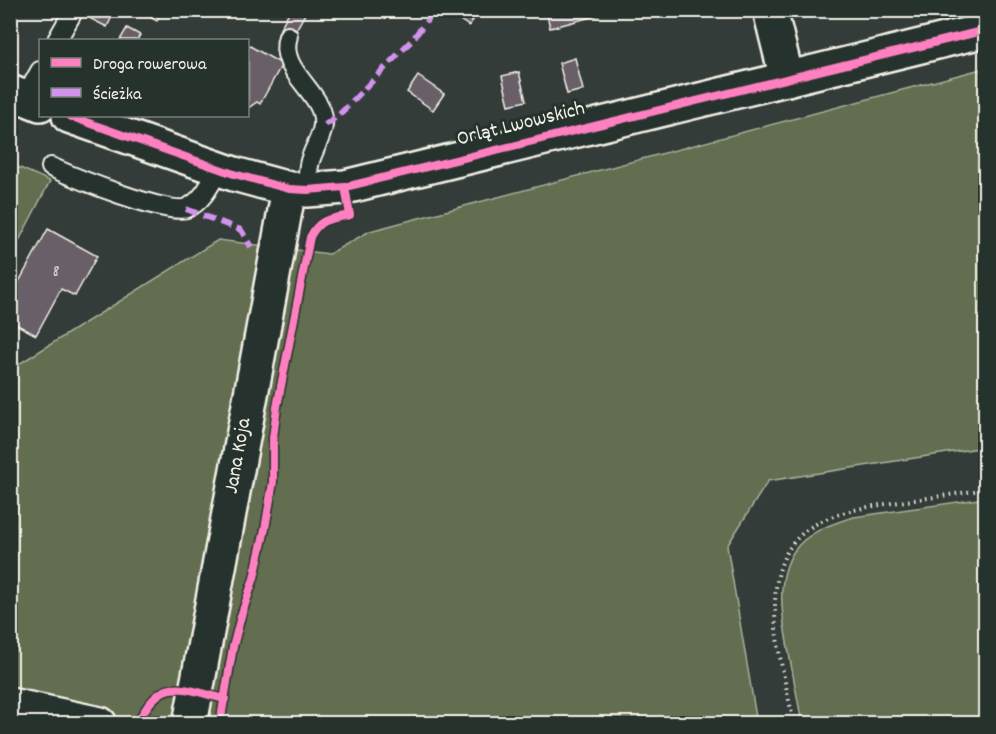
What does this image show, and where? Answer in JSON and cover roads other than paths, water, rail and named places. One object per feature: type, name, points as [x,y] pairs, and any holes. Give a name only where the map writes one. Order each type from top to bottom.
[{"type":"street","points":[[770,10],[787,79]]},
{"type":"street","name":"Orląt Lwowskich","points":[[72,117],[219,169],[298,189],[345,187],[986,30]]},
{"type":"street","name":"Jana Koja","points":[[190,723],[298,189]]},
{"type":"street","points":[[10,705],[100,723]]},
{"type":"lane","points":[[58,39],[74,10]]},
{"type":"lane","points":[[288,36],[286,52],[295,71],[321,108],[325,125],[298,189]]},
{"type":"lane","points":[[51,167],[80,180],[164,207],[186,209],[209,188],[219,169]]}]
